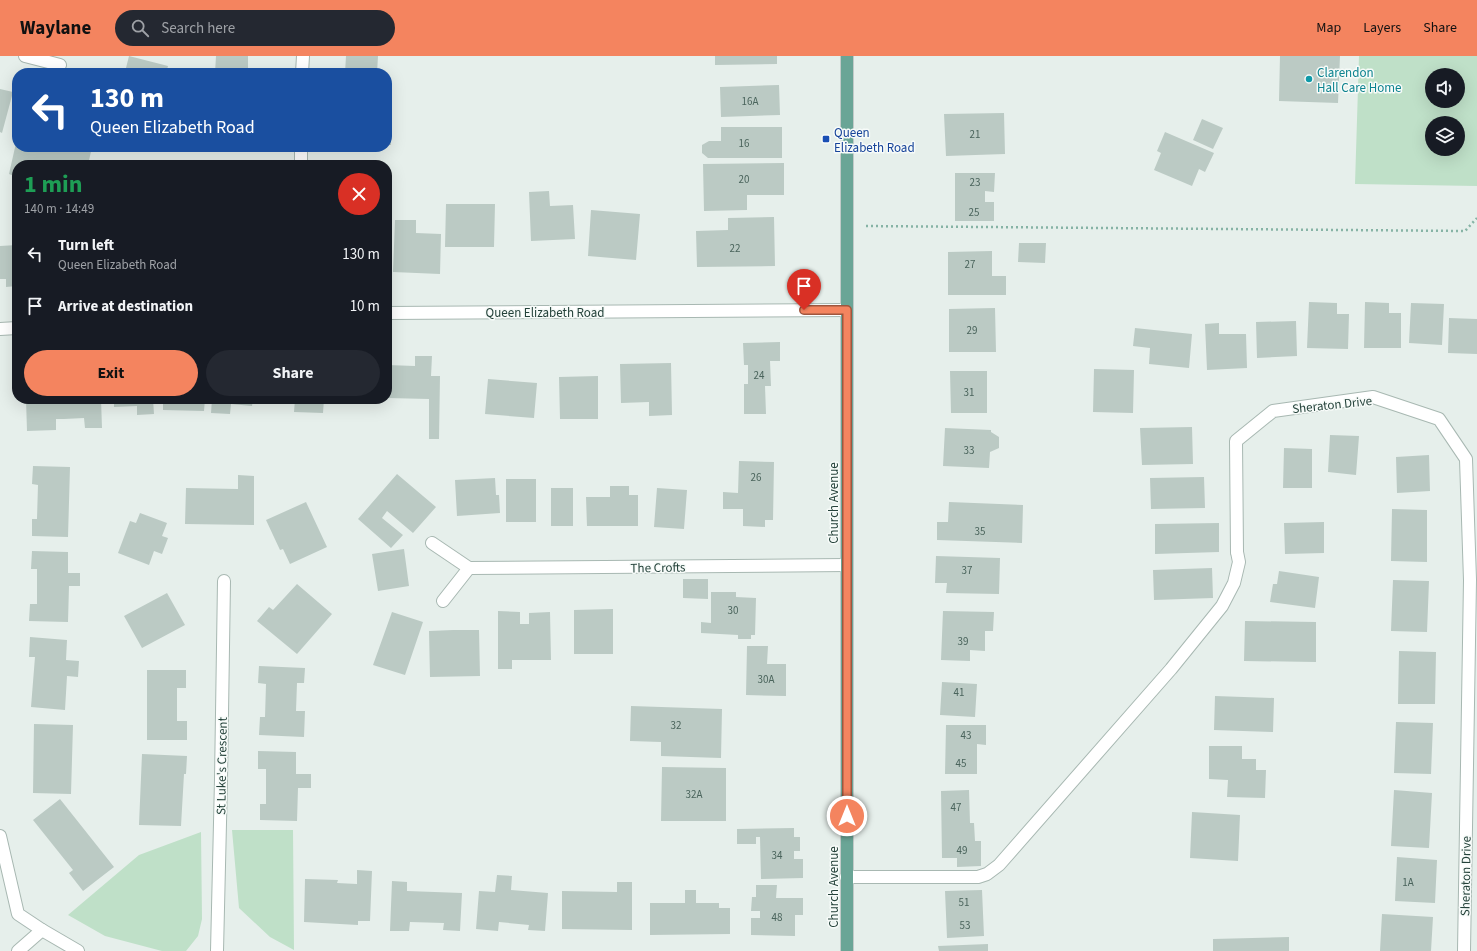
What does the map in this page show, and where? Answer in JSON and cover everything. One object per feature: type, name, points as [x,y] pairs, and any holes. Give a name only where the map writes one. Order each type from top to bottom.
[{"type":"main road","name":"Church Avenue","points":[[847,56],[847,951]]},
{"type":"street","points":[[25,56],[60,65]]},
{"type":"street","points":[[302,56],[302,68]]},
{"type":"street","name":"Queen Elizabeth Road","points":[[392,313],[847,310]]},
{"type":"street","points":[[0,329],[12,328]]},
{"type":"street","name":"Sheraton Drive","points":[[846,877],[978,877],[987,874],[999,865],[1171,669],[1222,606],[1234,583],[1239,562],[1237,552],[1236,441],[1273,411],[1373,397],[1439,418],[1466,459],[1473,544],[1470,588],[1464,951]]},
{"type":"street","points":[[432,543],[469,568],[443,601]]},
{"type":"street","name":"The Crofts","points":[[469,568],[847,565]]},
{"type":"street","name":"St Luke's Crescent","points":[[217,951],[224,581]]},
{"type":"street","points":[[0,836],[18,914],[78,951]]},
{"type":"street","points":[[18,951],[42,930]]},
{"type":"path","points":[[847,226],[1465,231],[1477,218]]},
{"type":"green space","points":[[1359,56],[1477,56],[1477,186],[1355,184]]},
{"type":"green space","points":[[232,830],[293,830],[294,950],[270,937],[239,908]]},
{"type":"green space","points":[[201,832],[202,919],[198,936],[186,951],[162,951],[105,936],[68,915],[139,855]]},
{"type":"building","points":[[129,56],[168,66],[167,68],[126,68]]},
{"type":"building","points":[[216,56],[248,56],[248,68],[215,68]]},
{"type":"building","points":[[346,56],[378,56],[377,68],[345,68]]},
{"type":"building","points":[[715,56],[777,56],[777,64],[715,65]]},
{"type":"building","name":"Clarendon Hall Care Home","points":[[1280,56],[1340,56],[1338,103],[1279,101]]},
{"type":"building","points":[[779,85],[780,115],[721,117],[720,87]]},
{"type":"building","points":[[0,89],[12,92],[12,96],[2,133],[0,132]]},
{"type":"building","points":[[1004,113],[1005,154],[946,156],[944,114]]},
{"type":"building","points":[[1202,119],[1223,128],[1213,149],[1193,140]]},
{"type":"building","points":[[721,127],[782,127],[782,158],[708,158],[702,153],[702,145],[709,141],[721,141]]},
{"type":"building","points":[[1165,132],[1214,153],[1205,172],[1199,169],[1192,186],[1154,170],[1161,153],[1157,151]]},
{"type":"building","points":[[14,152],[91,152],[89,160],[12,160]]},
{"type":"building","points":[[12,161],[12,175],[9,174]]},
{"type":"building","points":[[784,163],[784,195],[747,195],[747,210],[704,211],[703,164]]},
{"type":"building","points":[[955,173],[995,173],[994,192],[985,191],[985,202],[994,202],[994,221],[955,221]]},
{"type":"building","points":[[549,191],[550,206],[573,205],[575,239],[531,241],[529,192]]},
{"type":"building","points":[[446,204],[495,204],[494,247],[445,247]]},
{"type":"building","points":[[591,210],[640,214],[636,260],[588,256]]},
{"type":"building","points":[[774,217],[775,266],[697,267],[696,231],[728,230],[728,218]]},
{"type":"building","points":[[395,220],[416,220],[416,233],[441,234],[440,274],[393,272]]},
{"type":"building","points":[[1019,243],[1046,243],[1045,263],[1018,262]]},
{"type":"building","points":[[12,245],[12,286],[6,287],[6,279],[0,279],[0,246]]},
{"type":"building","points":[[992,251],[992,276],[1006,276],[1006,295],[948,295],[948,252]]},
{"type":"building","points":[[1309,302],[1337,303],[1337,314],[1349,314],[1348,349],[1307,348]]},
{"type":"building","points":[[1365,302],[1389,303],[1389,313],[1401,313],[1401,348],[1364,348]]},
{"type":"building","points":[[1411,303],[1444,304],[1442,345],[1409,343]]},
{"type":"building","points":[[995,308],[996,352],[949,352],[949,309]]},
{"type":"building","points":[[1449,318],[1477,319],[1477,354],[1448,353]]},
{"type":"building","points":[[1296,321],[1297,356],[1257,358],[1256,322]]},
{"type":"building","points":[[1219,323],[1219,334],[1246,334],[1247,368],[1207,370],[1205,324]]},
{"type":"building","points":[[1135,328],[1192,334],[1189,368],[1149,364],[1150,348],[1133,346]]},
{"type":"building","points":[[780,342],[780,361],[770,361],[771,386],[765,386],[766,414],[744,414],[744,384],[748,384],[748,365],[744,365],[743,343]]},
{"type":"building","points":[[415,356],[432,356],[431,376],[440,376],[439,439],[429,439],[429,399],[392,398],[392,365],[415,366]]},
{"type":"building","points":[[671,363],[672,415],[649,416],[649,402],[621,403],[620,364]]},
{"type":"building","points":[[1094,369],[1134,370],[1133,413],[1093,412]]},
{"type":"building","points":[[950,371],[987,371],[987,413],[951,413]]},
{"type":"building","points":[[598,376],[598,419],[560,419],[559,377]]},
{"type":"building","points":[[488,379],[537,383],[534,418],[485,414]]},
{"type":"building","points":[[26,404],[101,404],[102,428],[85,428],[84,418],[56,419],[56,430],[27,431]]},
{"type":"building","points":[[114,404],[153,404],[154,414],[137,415],[137,406],[114,407]]},
{"type":"building","points":[[163,404],[205,404],[204,411],[163,410]]},
{"type":"building","points":[[212,404],[231,404],[230,414],[211,413]]},
{"type":"building","points":[[231,404],[252,404],[252,406]]},
{"type":"building","points":[[295,404],[324,404],[323,413],[294,412]]},
{"type":"building","points":[[1192,427],[1193,464],[1142,465],[1140,428]]},
{"type":"building","points":[[945,428],[991,430],[991,432],[999,437],[999,448],[990,452],[989,468],[943,466]]},
{"type":"building","points":[[1330,435],[1359,436],[1356,475],[1328,472]]},
{"type":"building","points":[[1284,448],[1312,449],[1312,488],[1283,488]]},
{"type":"building","points":[[1429,455],[1430,491],[1397,493],[1396,457]]},
{"type":"building","points":[[739,461],[774,462],[773,520],[765,520],[765,527],[743,526],[743,509],[723,509],[723,492],[738,493]]},
{"type":"building","points":[[33,466],[70,467],[68,537],[32,536],[32,519],[37,519],[38,485],[32,484]]},
{"type":"building","points":[[397,474],[436,507],[413,533],[387,511],[382,518],[403,535],[391,548],[358,519]]},
{"type":"building","points":[[238,475],[254,476],[254,525],[185,524],[186,488],[238,489]]},
{"type":"building","points":[[1204,477],[1205,508],[1151,509],[1150,478]]},
{"type":"building","points":[[495,478],[496,495],[499,495],[500,513],[457,516],[455,480]]},
{"type":"building","points":[[506,479],[536,479],[536,522],[506,522]]},
{"type":"building","points":[[610,486],[629,486],[629,495],[638,495],[638,526],[587,526],[586,497],[610,497]]},
{"type":"building","points":[[551,488],[573,488],[573,526],[551,526]]},
{"type":"building","points":[[657,488],[687,490],[684,529],[654,527]]},
{"type":"building","points":[[306,502],[327,547],[290,564],[283,549],[280,550],[266,520]]},
{"type":"building","points":[[949,502],[1023,505],[1022,543],[937,540],[937,522],[948,522]]},
{"type":"building","points":[[1392,509],[1427,510],[1427,562],[1391,561]]},
{"type":"building","points":[[140,513],[167,523],[162,536],[168,538],[162,554],[154,551],[149,565],[118,553],[130,521],[136,523]]},
{"type":"building","points":[[1324,522],[1324,553],[1285,554],[1284,523]]},
{"type":"building","points":[[1219,523],[1219,552],[1155,554],[1155,524]]},
{"type":"building","points":[[404,549],[409,586],[378,591],[372,554]]},
{"type":"building","points":[[32,551],[68,552],[68,573],[80,573],[80,586],[69,586],[68,622],[29,621],[30,604],[37,604],[37,569],[31,569]]},
{"type":"building","points":[[936,556],[1000,558],[999,594],[946,593],[947,583],[935,583]]},
{"type":"building","points":[[1212,568],[1213,598],[1154,600],[1153,570]]},
{"type":"building","points":[[1279,571],[1319,577],[1315,608],[1270,602],[1273,584],[1277,584]]},
{"type":"building","points":[[683,579],[708,579],[708,599],[683,598]]},
{"type":"building","points":[[1393,580],[1429,581],[1427,632],[1391,631]]},
{"type":"building","points":[[297,584],[332,614],[297,654],[257,621],[269,607],[273,610]]},
{"type":"building","points":[[711,592],[736,592],[736,597],[756,598],[755,635],[751,635],[751,639],[738,639],[738,635],[701,633],[701,622],[711,623]]},
{"type":"building","points":[[167,593],[185,625],[142,648],[124,616]]},
{"type":"building","points":[[613,609],[613,654],[574,654],[574,610]]},
{"type":"building","points":[[498,611],[520,612],[520,624],[529,624],[529,613],[550,612],[551,660],[512,660],[512,669],[498,669]]},
{"type":"building","points":[[943,611],[994,612],[993,631],[985,631],[985,651],[970,650],[970,661],[941,660]]},
{"type":"building","points":[[392,612],[423,622],[405,675],[373,665]]},
{"type":"building","points":[[1245,621],[1316,622],[1316,662],[1244,661]]},
{"type":"building","points":[[479,630],[480,676],[430,677],[429,631]]},
{"type":"building","points":[[30,637],[67,640],[66,660],[79,661],[78,677],[67,676],[65,710],[31,707],[35,657],[29,657]]},
{"type":"building","points":[[747,646],[768,646],[767,664],[786,664],[786,696],[746,695]]},
{"type":"building","points":[[1399,651],[1436,652],[1435,704],[1398,704]]},
{"type":"building","points":[[259,666],[305,668],[304,683],[297,683],[296,711],[305,711],[304,737],[259,735],[260,717],[265,717],[266,684],[258,683]]},
{"type":"building","points":[[147,670],[186,670],[186,688],[177,688],[177,721],[187,721],[187,740],[147,740]]},
{"type":"building","points":[[942,682],[977,684],[975,717],[940,715]]},
{"type":"building","points":[[1215,696],[1274,698],[1273,732],[1214,730]]},
{"type":"building","points":[[631,706],[722,709],[721,758],[661,756],[661,742],[630,741]]},
{"type":"building","points":[[1396,722],[1433,723],[1431,774],[1394,773]]},
{"type":"building","points":[[34,724],[73,725],[71,794],[33,793]]},
{"type":"building","points":[[946,725],[986,725],[986,745],[977,744],[977,774],[945,774]]},
{"type":"building","points":[[1209,746],[1242,746],[1242,759],[1256,759],[1256,770],[1266,770],[1265,798],[1227,797],[1228,780],[1209,779]]},
{"type":"building","points":[[258,751],[296,752],[296,774],[311,774],[311,788],[298,788],[297,821],[260,820],[260,804],[266,804],[266,769],[258,769]]},
{"type":"building","points":[[142,754],[187,756],[186,774],[184,774],[181,826],[139,825]]},
{"type":"building","points":[[662,767],[726,768],[726,821],[661,821]]},
{"type":"building","points":[[969,790],[970,823],[974,823],[975,841],[981,841],[981,866],[957,867],[957,858],[942,858],[941,791]]},
{"type":"building","points":[[1394,790],[1432,793],[1429,848],[1391,846]]},
{"type":"building","points":[[60,799],[114,867],[83,891],[69,873],[73,870],[33,820]]},
{"type":"building","points":[[1192,812],[1240,815],[1238,861],[1190,858]]},
{"type":"building","points":[[794,828],[794,837],[800,837],[800,851],[794,851],[794,859],[803,859],[803,878],[761,879],[760,837],[756,837],[756,844],[737,844],[737,829]]},
{"type":"building","points":[[1397,857],[1437,860],[1435,903],[1395,901]]},
{"type":"building","points":[[357,870],[372,871],[370,921],[358,921],[358,925],[304,922],[305,879],[338,880],[337,883],[357,884]]},
{"type":"building","points":[[497,875],[512,876],[511,890],[548,893],[545,931],[528,930],[529,925],[499,922],[498,931],[476,929],[479,891],[495,892]]},
{"type":"building","points":[[392,881],[407,882],[407,891],[462,893],[460,931],[443,930],[444,923],[410,922],[409,931],[390,931]]},
{"type":"building","points":[[617,882],[632,882],[632,930],[562,929],[562,891],[617,892]]},
{"type":"building","points":[[756,885],[777,885],[776,898],[803,898],[803,915],[795,915],[795,936],[751,935],[751,918],[760,918],[760,911],[751,911],[752,897],[756,897]]},
{"type":"building","points":[[685,890],[696,890],[696,903],[719,903],[719,908],[730,908],[730,934],[650,935],[650,903],[685,903]]},
{"type":"building","points":[[982,890],[984,936],[947,938],[945,891]]},
{"type":"building","points":[[1382,914],[1433,917],[1431,951],[1380,951]]},
{"type":"building","points":[[1289,937],[1289,951],[1213,951],[1213,939]]},
{"type":"building","points":[[988,944],[988,951],[939,951],[938,946]]},
{"type":"place","name":"Clarendon Hall Care Home","points":[[1309,79]]},
{"type":"place","name":"Queen Elizabeth Road","points":[[826,139]]},
{"type":"route","points":[[804,310],[847,310],[847,816]]}]
